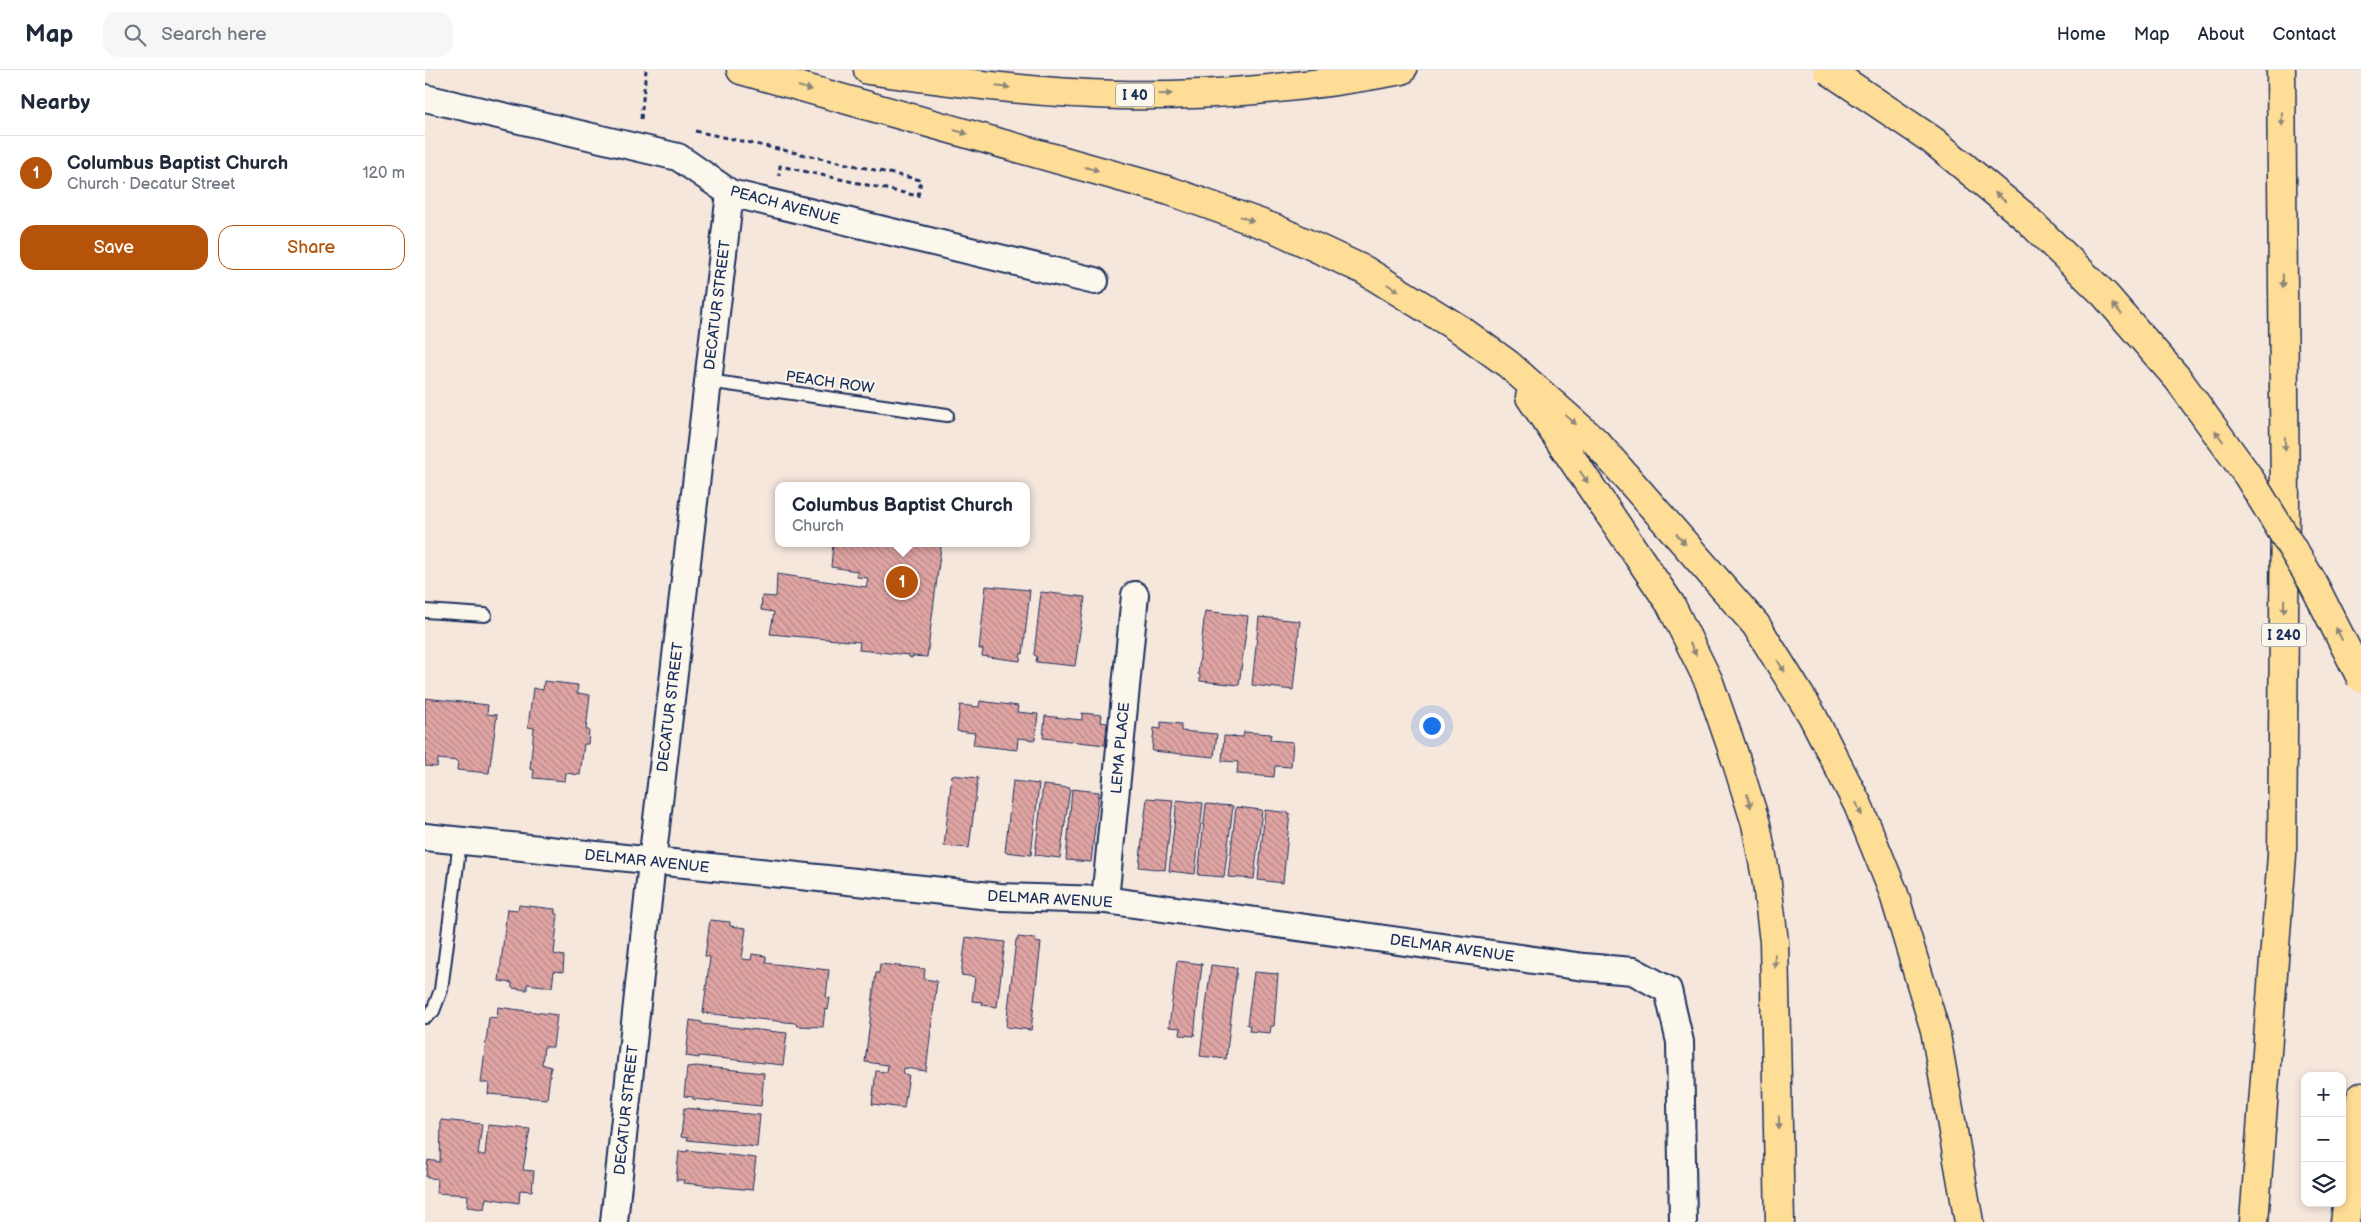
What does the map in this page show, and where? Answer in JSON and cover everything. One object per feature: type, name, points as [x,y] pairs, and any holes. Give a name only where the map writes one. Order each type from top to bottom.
[{"type":"highway","points":[[741,70],[1170,191],[1276,229],[1364,270],[1461,330],[1508,364],[1595,441],[1749,618],[1811,715],[1858,805],[1893,891],[1935,1030],[1969,1222]]},
{"type":"highway","name":"I 40","points":[[868,70],[1021,89],[1120,95],[1199,93],[1297,85],[1402,70]]},
{"type":"highway","points":[[1828,70],[1932,140],[2024,216],[2105,295],[2178,379],[2248,476],[2312,582],[2361,678]]},
{"type":"highway","name":"I 240","points":[[2252,1214],[2282,855],[2285,491],[2281,70]]},
{"type":"highway","points":[[1508,364],[1671,605],[1709,682],[1736,760],[1756,824],[1767,883],[1774,942],[1780,1222]]},
{"type":"highway","points":[[2345,1222],[2361,1097]]},
{"type":"street","name":"PEACH AVENUE","points":[[425,98],[678,157],[730,193],[1095,280]]},
{"type":"street","name":"DECATUR STREET","points":[[614,1222],[652,862],[730,193]]},
{"type":"street","name":"LEMA PLACE","points":[[1105,900],[1135,595]]},
{"type":"street","name":"DELMAR AVENUE","points":[[425,837],[1000,897],[1105,900],[1584,967],[1633,971],[1668,990],[1680,1042],[1683,1222]]},
{"type":"lane","name":"PEACH ROW","points":[[708,381],[947,416]]},
{"type":"lane","points":[[425,610],[485,614]]},
{"type":"lane","points":[[425,1017],[433,1011],[441,990],[460,841]]},
{"type":"path","points":[[646,70],[641,120],[651,122]]},
{"type":"path","points":[[689,130],[921,180],[918,196],[780,166],[775,204]]},
{"type":"building","points":[[833,547],[941,547],[927,657],[912,656],[912,658],[909,655],[859,650],[860,642],[770,634],[774,612],[761,610],[762,596],[776,597],[777,574],[866,587],[868,578],[857,577],[857,571],[831,567]]},
{"type":"building","points":[[986,586],[1030,590],[1023,654],[1021,653],[1020,661],[982,656],[983,649],[979,649]]},
{"type":"building","points":[[1041,592],[1085,597],[1075,666],[1036,662],[1037,656],[1034,655]]},
{"type":"building","points":[[1205,611],[1248,616],[1239,685],[1200,681],[1200,675],[1198,674]]},
{"type":"building","points":[[1259,617],[1300,621],[1293,690],[1252,685]]},
{"type":"building","points":[[544,681],[578,685],[577,693],[590,695],[586,730],[589,730],[588,744],[584,744],[580,775],[566,773],[565,781],[533,778],[534,770],[530,769],[534,728],[528,727],[533,688],[543,690]]},
{"type":"building","points":[[425,698],[488,705],[487,714],[497,715],[489,773],[457,770],[458,761],[438,759],[437,767],[425,766]]},
{"type":"building","points":[[980,701],[1018,706],[1017,712],[1038,714],[1035,740],[1018,738],[1017,750],[973,745],[975,733],[957,731],[960,705],[979,707]]},
{"type":"building","points":[[1082,713],[1102,715],[1101,722],[1107,723],[1105,745],[1043,738],[1045,716],[1082,720]]},
{"type":"building","points":[[1161,722],[1181,724],[1181,731],[1217,734],[1214,757],[1152,751],[1154,728],[1161,729]]},
{"type":"building","points":[[1244,732],[1271,734],[1270,740],[1293,742],[1291,767],[1275,766],[1274,777],[1237,774],[1238,762],[1222,761],[1224,736],[1243,737]]},
{"type":"building","points":[[952,775],[978,778],[969,848],[944,846]]},
{"type":"building","points":[[1013,781],[1039,784],[1031,855],[1005,852]]},
{"type":"building","points":[[1043,785],[1070,788],[1060,858],[1035,855]]},
{"type":"building","points":[[1072,789],[1099,792],[1091,862],[1066,860]]},
{"type":"building","points":[[1147,798],[1173,800],[1165,870],[1139,867]]},
{"type":"building","points":[[1177,800],[1203,803],[1195,874],[1169,871]]},
{"type":"building","points":[[1206,804],[1233,806],[1224,877],[1198,875]]},
{"type":"building","points":[[1236,807],[1262,810],[1254,879],[1228,877]]},
{"type":"building","points":[[1265,810],[1290,813],[1283,883],[1258,880]]},
{"type":"building","points":[[519,905],[555,909],[555,914],[558,914],[554,954],[564,956],[563,972],[554,971],[552,987],[527,984],[527,990],[512,988],[512,983],[499,981],[507,909],[518,910]]},
{"type":"building","points":[[710,920],[730,922],[730,926],[746,928],[742,959],[751,960],[752,954],[766,956],[766,963],[829,970],[826,998],[830,998],[828,1010],[825,1009],[823,1027],[798,1026],[795,1023],[703,1013],[710,957],[705,956]]},
{"type":"building","points":[[966,937],[1005,942],[997,1007],[982,1005],[983,1002],[972,1001],[975,977],[961,975]]},
{"type":"building","points":[[1018,937],[1036,939],[1035,942],[1041,943],[1031,1030],[1006,1027],[1016,940],[1018,940]]},
{"type":"building","points":[[1177,961],[1202,964],[1194,1036],[1180,1035],[1181,1028],[1169,1027]]},
{"type":"building","points":[[880,964],[925,969],[924,979],[937,981],[926,1071],[904,1068],[903,1074],[909,1075],[904,1108],[872,1104],[876,1071],[887,1072],[888,1065],[865,1062],[876,973],[879,973]]},
{"type":"building","points":[[1211,965],[1237,968],[1226,1059],[1200,1056]]},
{"type":"building","points":[[1254,972],[1278,974],[1274,1026],[1271,1026],[1270,1033],[1249,1031],[1250,1025],[1247,1025]]},
{"type":"building","points":[[498,1007],[557,1015],[553,1047],[544,1047],[542,1064],[551,1067],[547,1099],[488,1094],[489,1083],[481,1083],[489,1017],[497,1018]]},
{"type":"building","points":[[690,1020],[702,1022],[702,1024],[787,1033],[783,1065],[686,1056]]},
{"type":"building","points":[[696,1066],[764,1073],[761,1106],[693,1099],[693,1097],[684,1096],[687,1067]]},
{"type":"building","points":[[684,1108],[760,1115],[757,1147],[687,1140],[688,1138],[681,1137]]},
{"type":"building","points":[[441,1120],[482,1124],[478,1155],[485,1155],[488,1125],[530,1129],[523,1170],[534,1171],[532,1191],[520,1190],[519,1203],[486,1198],[484,1209],[467,1207],[468,1195],[436,1193],[437,1179],[426,1177],[428,1160],[440,1162]]},
{"type":"building","points":[[687,1150],[756,1158],[752,1190],[683,1183],[684,1180],[676,1180],[679,1151],[687,1152]]},
{"type":"place","name":"Columbus Baptist Church","points":[[902,582]]}]
